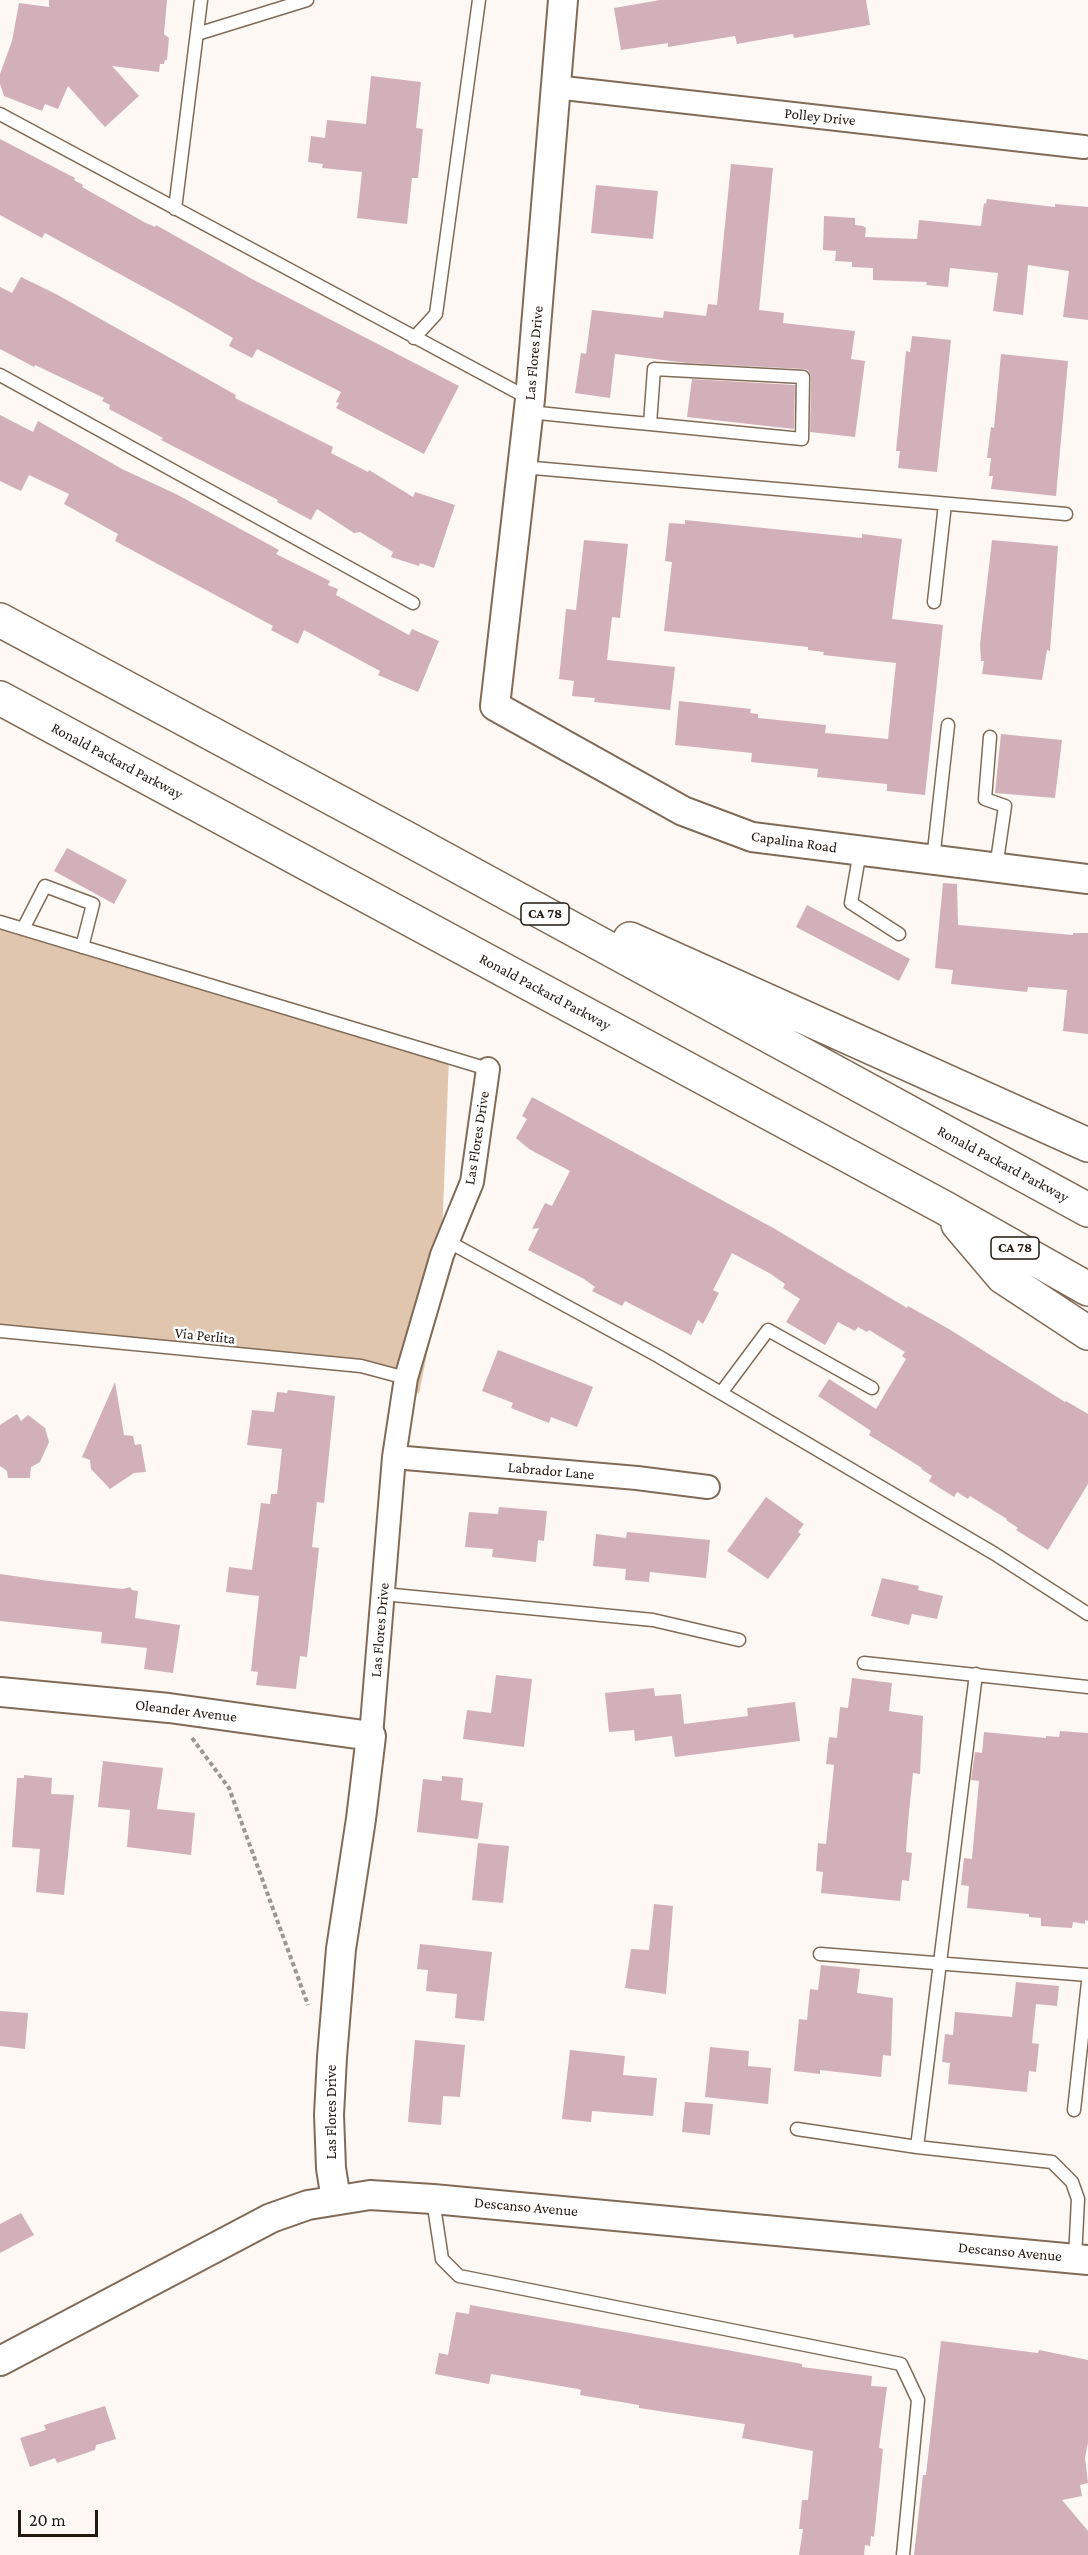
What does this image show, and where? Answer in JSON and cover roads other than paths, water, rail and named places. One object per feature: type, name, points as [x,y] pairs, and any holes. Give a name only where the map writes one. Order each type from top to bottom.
[{"type":"highway","name":"Ronald Packard Parkway","points":[[0,620],[406,838],[1088,1210]]},
{"type":"highway","name":"Ronald Packard Parkway","points":[[0,698],[943,1207],[1088,1289]]},
{"type":"highway","points":[[406,838],[1088,1145]]},
{"type":"highway","points":[[943,1207],[1003,1277],[1088,1333]]},
{"type":"street","name":"Las Flores Drive","points":[[495,706],[529,405],[563,0]]},
{"type":"street","name":"Polley Drive","points":[[555,87],[1084,147]]},
{"type":"street","name":"Capalina Road","points":[[495,706],[683,811],[752,837],[1088,879]]},
{"type":"street","name":"Las Flores Drive","points":[[336,2200],[331,2168],[329,2126],[332,2057],[341,1949],[362,1819],[371,1736],[394,1458],[406,1378],[442,1255],[472,1182],[488,1069]]},
{"type":"street","name":"Labrador Lane","points":[[394,1458],[637,1478],[708,1487]]},
{"type":"street","name":"Oleander Avenue","points":[[0,1692],[169,1708],[371,1736]]},
{"type":"street","name":"Descanso Avenue","points":[[0,2361],[270,2218],[308,2205],[370,2195],[1081,2259]]},
{"type":"lane","points":[[175,208],[201,0]]},
{"type":"lane","points":[[198,34],[307,0]]},
{"type":"lane","points":[[414,338],[436,314],[479,0]]},
{"type":"lane","points":[[0,114],[414,338],[529,405],[650,424],[802,439],[803,377],[654,369],[650,424]]},
{"type":"lane","points":[[0,375],[413,603]]},
{"type":"lane","points":[[522,467],[1066,514]]},
{"type":"lane","points":[[934,602],[945,504]]},
{"type":"lane","points":[[933,860],[948,726]]},
{"type":"lane","points":[[990,736],[985,799],[1005,806],[996,868]]},
{"type":"lane","points":[[860,851],[851,903],[899,934]]},
{"type":"lane","points":[[23,929],[45,886],[93,904],[82,947]]},
{"type":"lane","points":[[0,922],[488,1069]]},
{"type":"lane","points":[[449,1242],[721,1393],[995,1554],[1088,1614]]},
{"type":"lane","name":"Via Perlita","points":[[0,1330],[361,1366],[406,1378]]},
{"type":"lane","points":[[721,1393],[768,1330],[872,1388]]},
{"type":"lane","points":[[383,1594],[653,1620],[739,1640]]},
{"type":"lane","points":[[864,1663],[1088,1687]]},
{"type":"lane","points":[[917,2147],[976,1674]]},
{"type":"lane","points":[[820,1954],[1088,1975]]},
{"type":"lane","points":[[1074,2110],[1088,1982]]},
{"type":"lane","points":[[797,2129],[917,2147],[1052,2162],[1072,2182],[1078,2199],[1081,2259]]},
{"type":"lane","points":[[433,2199],[442,2259],[459,2276],[901,2364],[918,2400],[903,2555]]}]
